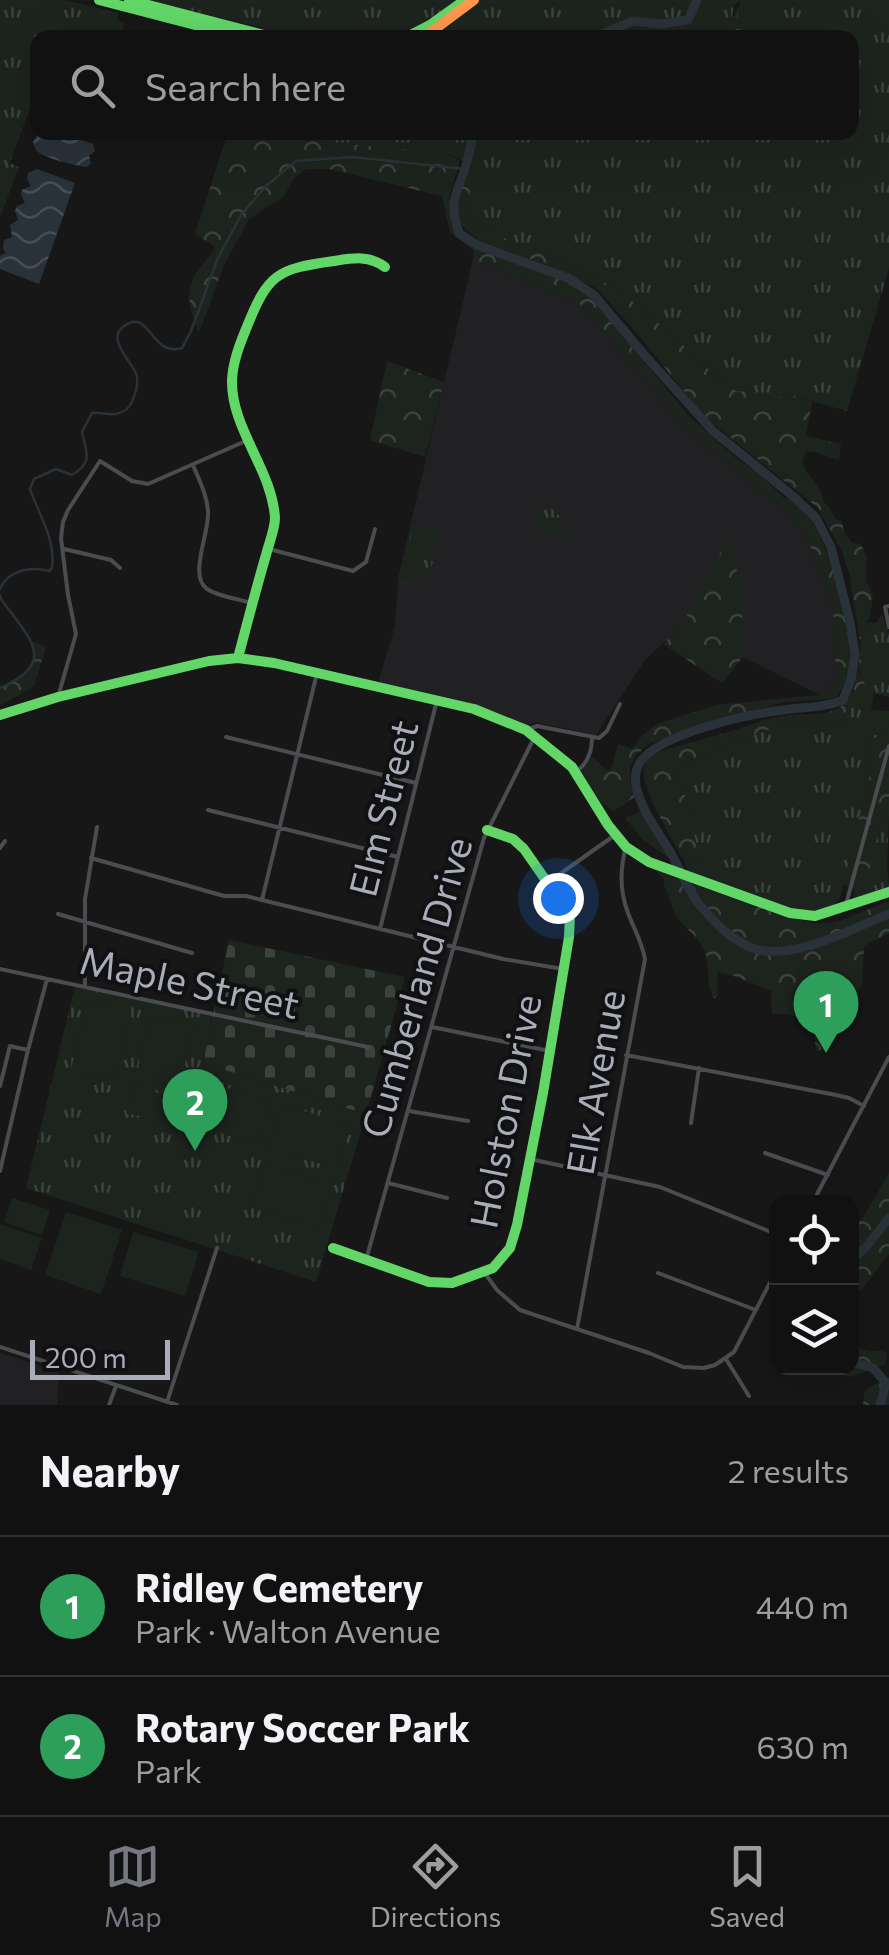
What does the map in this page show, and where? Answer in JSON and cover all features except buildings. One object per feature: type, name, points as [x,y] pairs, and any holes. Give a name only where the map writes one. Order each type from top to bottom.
[{"type":"street","points":[[98,0],[214,30]]},
{"type":"street","points":[[129,0],[245,30]]},
{"type":"street","points":[[419,30],[465,0]]},
{"type":"street","points":[[435,30],[474,0]]},
{"type":"street","points":[[238,658],[275,520],[266,479],[234,404],[233,366],[264,290],[281,274],[314,263],[366,258],[385,266]]},
{"type":"street","points":[[58,697],[76,634],[68,602],[62,530],[66,515],[100,461],[143,484],[158,481],[248,440]]},
{"type":"street","points":[[193,465],[209,516],[198,572],[200,581],[214,592],[254,604]]},
{"type":"street","points":[[269,549],[353,571],[366,562],[375,530]]},
{"type":"street","points":[[62,549],[111,560],[120,568]]},
{"type":"street","points":[[889,606],[885,607],[889,627]]},
{"type":"street","points":[[0,715],[210,661],[260,660],[437,700],[488,714],[530,733],[576,772],[626,847],[655,864],[711,885],[815,916],[889,892]]},
{"type":"street","points":[[262,900],[318,673]]},
{"type":"street","name":"Elm Street","points":[[380,930],[437,700]]},
{"type":"street","points":[[530,733],[541,727],[600,738],[620,704]]},
{"type":"street","name":"Cumberland Drive","points":[[366,1260],[488,830],[530,733]]},
{"type":"street","points":[[226,737],[416,783]]},
{"type":"street","points":[[576,772],[584,766],[592,738]]},
{"type":"street","points":[[846,908],[889,746]]},
{"type":"street","points":[[208,810],[398,857]]},
{"type":"street","points":[[84,986],[86,890],[97,827]]},
{"type":"street","name":"Holston Drive","points":[[333,1248],[428,1282],[452,1283],[493,1268],[510,1248],[550,1051],[570,916],[517,842],[488,830]]},
{"type":"street","points":[[549,882],[615,834]]},
{"type":"street","points":[[0,848],[4,841]]},
{"type":"street","name":"Elk Avenue","points":[[576,1329],[645,959],[624,897],[622,867],[626,847]]},
{"type":"street","points":[[92,858],[224,896],[262,900],[452,948],[563,969]]},
{"type":"street","points":[[58,914],[192,953]]},
{"type":"street","name":"Maple Street","points":[[0,970],[368,1047]]},
{"type":"street","points":[[0,1171],[48,979]]},
{"type":"street","points":[[431,1027],[550,1051]]},
{"type":"street","points":[[0,1086],[10,1046],[28,1050]]},
{"type":"street","points":[[626,1055],[842,1096],[864,1106]]},
{"type":"street","points":[[818,1195],[889,1057]]},
{"type":"street","points":[[691,1123],[699,1068]]},
{"type":"street","points":[[408,1110],[468,1121]]},
{"type":"street","points":[[765,1154],[828,1175]]},
{"type":"street","points":[[530,1159],[660,1187],[769,1231]]},
{"type":"street","points":[[387,1182],[447,1198]]},
{"type":"street","points":[[167,1402],[217,1248]]},
{"type":"street","points":[[484,1272],[520,1310],[683,1367],[704,1368],[734,1352],[769,1285]]},
{"type":"street","points":[[658,1273],[756,1310]]},
{"type":"street","points":[[0,1346],[177,1405]]},
{"type":"street","points":[[726,1358],[749,1396]]},
{"type":"street","points":[[109,1405],[116,1384]]},
{"type":"shaded area","points":[[473,259],[580,304],[685,427],[786,509],[808,540],[833,607],[836,680],[820,695],[681,627],[645,660],[596,735],[535,722],[527,727],[479,708],[378,683],[395,626],[398,578]]},
{"type":"shaded area","points":[[0,1353],[59,1372],[57,1405],[0,1405]]},
{"type":"green space","points":[[0,0],[65,0],[119,13],[117,20],[124,23],[122,30],[30,30],[30,107],[10,163],[19,167],[0,217]]},
{"type":"green space","points":[[148,0],[740,0],[734,6],[731,21],[742,0],[889,0],[889,268],[847,411],[794,396],[767,398],[736,391],[618,289],[475,223],[469,217],[467,205],[475,166],[447,153],[304,140],[859,140],[859,30],[270,30]]},
{"type":"green space","points":[[740,0],[752,0],[744,10],[746,30],[735,30]]},
{"type":"green space","points":[[225,140],[304,140],[447,153],[460,161],[449,197],[454,233],[476,248],[568,282],[590,297],[688,415],[784,498],[793,499],[811,518],[830,559],[847,618],[850,666],[845,685],[837,696],[829,699],[784,702],[649,744],[636,755],[630,767],[635,797],[614,811],[601,803],[581,772],[592,757],[608,771],[618,744],[632,749],[657,724],[716,705],[820,695],[836,680],[833,607],[808,540],[786,509],[685,427],[580,304],[473,259],[474,251],[450,232],[442,196],[329,169],[306,169],[294,178],[284,196],[249,219],[224,265],[199,333],[191,311],[190,290],[197,271],[215,247],[195,234]]},
{"type":"green space","points":[[472,165],[475,167],[467,205],[469,217],[475,223],[618,289],[736,391],[767,398],[794,396],[812,402],[806,436],[841,444],[839,460],[806,451],[802,462],[835,519],[842,521],[844,534],[853,543],[861,544],[867,557],[866,580],[873,596],[860,641],[849,572],[818,508],[705,417],[596,288],[481,242],[463,227],[457,200]]},
{"type":"green space","points":[[387,361],[444,382],[425,457],[370,440]]},
{"type":"green space","points":[[544,501],[570,526],[564,539],[534,529]]},
{"type":"green space","points":[[413,525],[439,531],[429,574],[420,573],[416,587],[399,582]]},
{"type":"green space","points":[[728,538],[743,594],[742,658],[722,683],[663,644],[681,627]]},
{"type":"green space","points":[[882,614],[889,634],[889,697],[874,693],[871,710],[889,711],[889,725],[866,747],[871,771],[840,898],[827,909],[798,909],[688,870],[683,859],[699,862],[677,772],[731,744],[777,727],[844,726],[865,689],[859,664],[864,631],[867,623],[876,623]]},
{"type":"green space","points":[[32,641],[46,647],[34,686],[0,706],[0,688],[23,676],[30,666]]},
{"type":"green space","points":[[858,669],[865,690],[844,726],[777,727],[731,744],[677,772],[700,862],[683,859],[648,792],[644,770],[650,757],[768,719],[832,711],[850,697]]},
{"type":"green space","points":[[889,725],[889,814],[883,813],[868,875],[857,873],[853,886],[843,884],[871,771],[866,747]]},
{"type":"green space","points":[[643,810],[669,858],[643,840],[625,818]]},
{"type":"green space","points":[[883,813],[889,814],[889,888],[855,900],[856,873],[868,874]]},
{"type":"green space","points":[[653,868],[777,914],[817,924],[837,922],[889,901],[889,933],[864,946],[862,984],[841,1034],[838,1029],[824,1052],[816,1051],[813,1024],[772,1013],[771,991],[717,972],[718,996],[714,998],[705,952],[676,915],[664,879]]},
{"type":"green space","points":[[229,940],[405,977],[366,1114],[203,1063]]},
{"type":"green space","points":[[75,986],[213,1015],[203,1063],[366,1114],[316,1282],[26,1188]]},
{"type":"green space","points":[[87,1001],[131,1011],[115,1080],[71,1070]]},
{"type":"green space","points":[[150,1015],[194,1025],[178,1095],[134,1085]]},
{"type":"green space","points":[[204,1081],[271,1102],[258,1145],[190,1123]]},
{"type":"green space","points":[[130,1091],[175,1101],[171,1123],[126,1113]]},
{"type":"green space","points":[[283,1104],[350,1126],[336,1169],[269,1147]]},
{"type":"green space","points":[[264,1164],[332,1184],[318,1227],[251,1208]]},
{"type":"green space","points":[[889,1173],[889,1254],[859,1290],[859,1222]]},
{"type":"green space","points":[[12,1198],[50,1210],[42,1235],[4,1222]]},
{"type":"green space","points":[[66,1212],[122,1230],[101,1294],[45,1275]]},
{"type":"green space","points":[[0,1224],[42,1238],[31,1270],[0,1259]]},
{"type":"green space","points":[[133,1232],[199,1252],[185,1296],[120,1276]]},
{"type":"green space","points":[[859,1348],[883,1351],[887,1354],[885,1364],[859,1374]]},
{"type":"green space","points":[[889,1377],[889,1405],[863,1405],[865,1390]]},
{"type":"water","points":[[81,140],[93,144],[95,151],[89,156],[91,163],[87,167],[52,159],[36,150],[33,142]]},
{"type":"water","points":[[37,169],[75,183],[39,284],[0,269],[0,256],[6,253],[4,240],[12,237],[10,225],[18,220],[17,206],[25,203],[22,190],[31,186],[28,173]]},
{"type":"waterway","points":[[612,30],[633,21],[661,24],[688,20],[697,0]]},
{"type":"waterway","points":[[472,140],[454,202],[459,233],[477,245],[568,278],[594,295],[713,431],[816,518],[831,547],[855,654],[843,700],[729,721],[667,742],[641,761],[636,771],[636,786],[648,816],[699,904],[720,927],[746,946],[766,951],[797,949],[889,914]]},
{"type":"waterway","points":[[0,589],[8,577],[21,571],[52,568],[49,538],[30,489],[34,479],[56,469],[72,475],[79,470],[87,456],[82,432],[92,413],[119,413],[132,402],[137,376],[119,345],[119,332],[132,322],[139,322],[163,346],[182,348],[218,258],[241,215],[266,186],[296,161],[353,157],[465,169]]},
{"type":"waterway","points":[[0,595],[28,637],[34,658],[19,678],[0,688]]},
{"type":"waterway","points":[[859,1253],[889,1218]]},
{"type":"waterway","points":[[859,1364],[873,1368],[886,1383],[880,1405]]},
{"type":"traffic: fast","points":[[99,0],[214,30]]},
{"type":"traffic: fast","points":[[129,0],[245,30]]},
{"type":"traffic: fast","points":[[420,30],[465,0]]},
{"type":"traffic: fast","points":[[238,658],[275,518],[267,483],[233,398],[232,380],[241,342],[261,296],[276,277],[299,267],[354,258],[385,267]]},
{"type":"traffic: fast","points":[[0,715],[209,661],[238,658],[274,663],[474,709],[526,730],[572,767],[608,825],[626,847],[649,862],[790,913],[815,916],[889,892]]},
{"type":"traffic: fast","points":[[333,1248],[429,1282],[452,1283],[493,1268],[510,1248],[543,1093],[570,915],[524,849],[513,839],[487,830]]},
{"type":"traffic: slow","points":[[434,30],[474,0]]},
{"type":"place","name":"Ridley Cemetery","points":[[826,1053]]},
{"type":"place","name":"Rotary Soccer Park","points":[[195,1151]]}]
